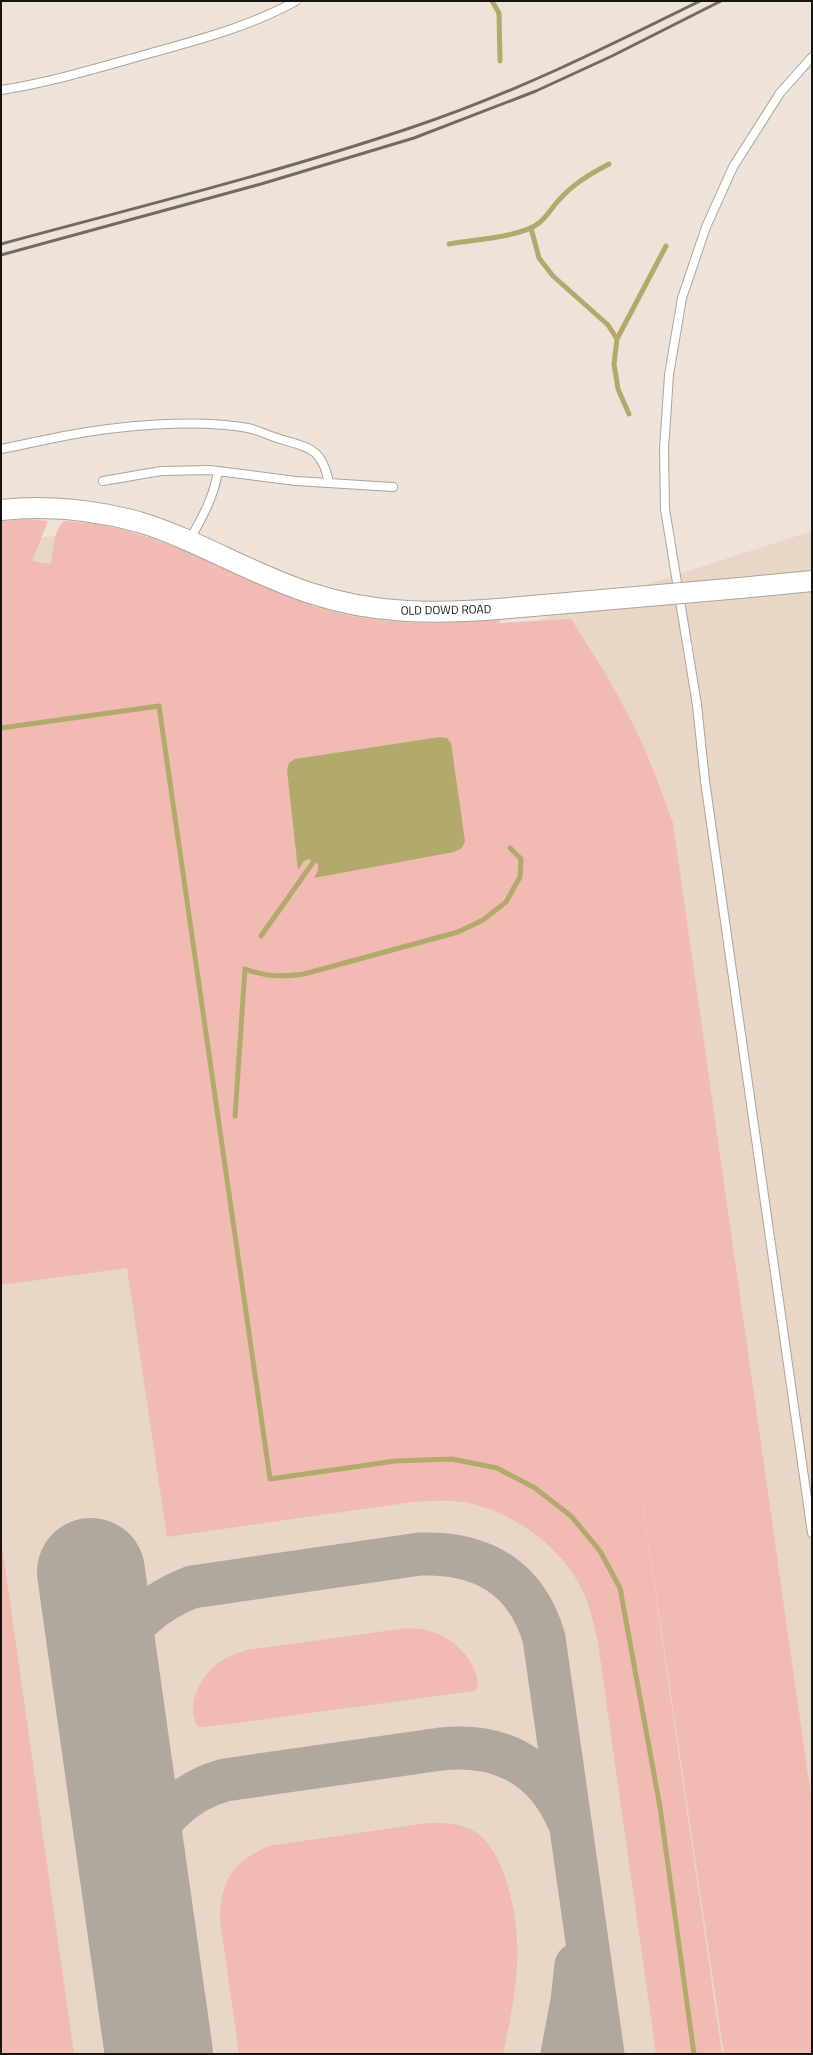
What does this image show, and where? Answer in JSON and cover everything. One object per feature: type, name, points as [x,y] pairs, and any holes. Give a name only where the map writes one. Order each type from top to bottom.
[{"type":"street","name":"OLD DOWD ROAD","points":[[1,510],[59,508],[102,514],[139,522],[309,593],[340,602],[373,609],[408,612],[452,612],[812,581]]},
{"type":"lane","points":[[1,90],[59,79],[184,44],[263,19],[296,1]]},
{"type":"lane","points":[[812,57],[780,93],[733,167],[706,227],[682,298],[669,375],[664,449],[665,509],[696,705],[705,781],[812,1533]]},
{"type":"lane","points":[[1,449],[102,430],[176,425],[219,424],[249,429],[317,452],[323,460],[329,483]]},
{"type":"lane","points":[[102,481],[161,471],[218,471],[296,481],[393,487]]},
{"type":"lane","points":[[188,542],[208,507],[215,489],[218,471]]},
{"type":"shaded area","points":[[27,519],[48,521],[32,561],[51,564],[54,541],[58,529],[64,521],[75,522],[140,534],[192,554],[274,591],[316,607],[361,618],[384,621],[430,623],[499,619],[500,623],[571,619],[617,693],[648,757],[673,823],[812,1804],[812,2054],[724,2054],[627,1396],[722,2054],[656,2054],[598,1643],[582,1589],[569,1568],[559,1556],[534,1533],[505,1516],[466,1502],[451,1501],[413,1502],[167,1537],[127,1268],[1,1285],[1,521]]},
{"type":"shaded area","points":[[812,531],[812,2054],[1,2054],[1,545],[70,533],[501,632]]},
{"type":"shaded area","points":[[440,737],[447,738],[451,743],[465,841],[462,848],[454,852],[314,878],[318,871],[318,864],[309,859],[304,861],[298,870],[287,770],[289,763],[295,759]]},
{"type":"shaded area","points":[[1,1539],[74,2054],[1,2054]]},
{"type":"shaded area","points":[[407,1628],[424,1629],[445,1637],[461,1650],[468,1658],[477,1677],[478,1687],[475,1691],[198,1727],[194,1718],[193,1708],[198,1688],[210,1670],[228,1657],[246,1650]]},
{"type":"shaded area","points":[[428,1823],[455,1824],[470,1829],[482,1837],[499,1861],[504,1874],[511,1898],[515,1920],[517,1964],[512,2008],[503,2054],[239,2054],[220,1920],[221,1906],[226,1883],[237,1866],[245,1859],[268,1846]]},
{"type":"waterway","points":[[492,1],[499,13],[500,61]]},
{"type":"waterway","points":[[449,244],[509,235],[531,228],[542,221],[564,194],[576,184],[609,164]]},
{"type":"waterway","points":[[531,228],[539,258],[553,276],[608,325],[617,339],[614,364],[618,389],[629,414]]},
{"type":"waterway","points":[[617,339],[666,246]]},
{"type":"waterway","points":[[1,728],[159,706],[270,1479],[395,1461],[452,1459],[497,1468],[535,1488],[571,1516],[600,1551],[620,1588],[660,1807],[694,2054]]},
{"type":"waterway","points":[[235,1116],[245,969],[260,974],[274,976],[304,974],[458,932],[483,920],[506,902],[520,877],[521,859],[510,848]]},
{"type":"waterway","points":[[261,936],[314,861]]},
{"type":"taxiway","points":[[109,1701],[113,1664],[124,1638],[133,1626],[154,1607],[179,1592],[192,1587],[420,1554],[463,1558],[482,1564],[498,1572],[513,1584],[526,1599],[536,1617],[544,1638],[603,2054]]},
{"type":"taxiway","points":[[140,1921],[141,1868],[151,1837],[170,1812],[182,1801],[210,1785],[225,1780],[441,1749],[462,1748],[481,1750],[500,1754],[516,1761],[532,1771],[557,1799],[567,1818]]},
{"type":"taxiway","points":[[562,2054],[572,2001],[576,1965]]},
{"type":"runway","points":[[91,1572],[159,2054]]},
{"type":"railway","points":[[1,244],[258,175],[410,128],[521,86],[700,1]]},
{"type":"railway","points":[[1,255],[261,184],[414,138],[536,91],[612,56],[721,1]]}]
